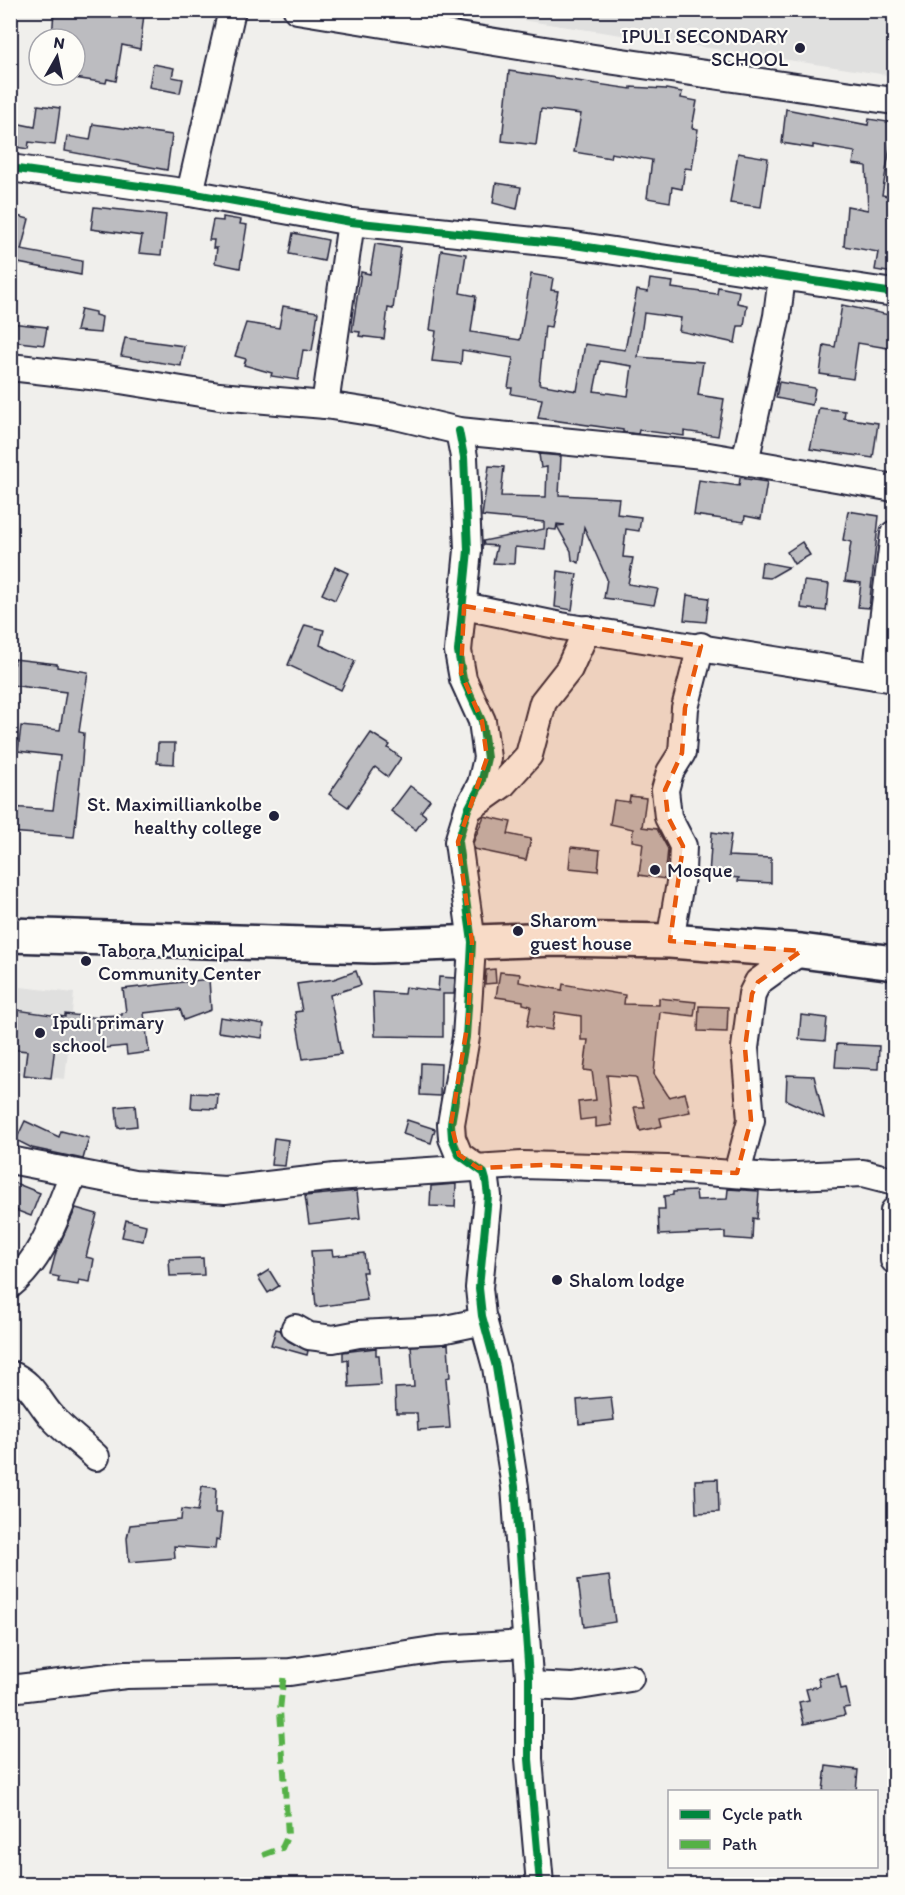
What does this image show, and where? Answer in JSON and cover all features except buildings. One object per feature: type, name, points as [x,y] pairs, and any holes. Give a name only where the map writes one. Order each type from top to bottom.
[{"type":"highway","points":[[10,935],[373,946],[556,939],[670,941],[801,951],[894,963]]},
{"type":"street","points":[[190,193],[232,10]]},
{"type":"street","points":[[297,10],[594,58],[894,101]]},
{"type":"street","points":[[10,168],[190,193],[351,222],[543,241],[894,293]]},
{"type":"street","points":[[325,405],[351,222]]},
{"type":"street","points":[[745,462],[777,316],[782,277]]},
{"type":"street","points":[[10,367],[108,378],[219,396],[325,405],[396,416],[459,431],[584,445],[654,449],[894,488]]},
{"type":"street","points":[[459,431],[465,457],[467,514],[464,606],[458,651],[468,694],[482,721],[487,758],[481,784],[468,809],[458,842],[472,942],[467,1029],[451,1124],[452,1138],[459,1155],[486,1176],[488,1196],[479,1288],[484,1321],[496,1367],[513,1476],[530,1685],[529,1759],[540,1884]]},
{"type":"street","points":[[464,606],[587,629],[885,678],[894,534]]},
{"type":"street","points":[[468,809],[502,784],[529,754],[543,702],[569,669],[587,629]]},
{"type":"street","points":[[670,941],[682,871],[683,846],[668,818],[665,790],[670,771],[682,753],[685,708],[701,646]]},
{"type":"street","points":[[736,1173],[751,1120],[745,1048],[752,994],[758,982],[801,951]]},
{"type":"street","points":[[10,1161],[134,1184],[225,1190],[335,1177],[544,1165],[736,1173],[772,1177],[863,1173],[894,1181]]},
{"type":"street","points":[[10,1285],[31,1266],[53,1224],[73,1174]]},
{"type":"street","points":[[894,1211],[894,1260]]},
{"type":"street","points":[[295,1328],[309,1336],[333,1339],[367,1334],[441,1330],[484,1321]]},
{"type":"street","points":[[10,1374],[23,1380],[33,1389],[53,1418],[96,1457]]},
{"type":"street","points":[[10,1689],[126,1676],[290,1672],[439,1648],[525,1644]]},
{"type":"street","points":[[530,1685],[573,1687],[630,1678]]},
{"type":"highlighted area","points":[[464,606],[701,646],[685,708],[682,753],[665,790],[668,817],[683,846],[670,941],[801,951],[758,982],[752,994],[745,1048],[751,1120],[737,1173],[544,1165],[478,1168],[459,1155],[451,1124],[468,1021],[472,942],[458,842],[487,758],[482,721],[461,673]]},
{"type":"shaded area","name":"IPULI SECONDARY SCHOOL","points":[[516,11],[894,11],[894,76],[515,19]]},
{"type":"shaded area","name":"Ipuli primary school","points":[[11,986],[74,993],[65,1079],[11,1073]]},
{"type":"marked path","points":[[263,1855],[282,1848],[288,1835],[280,1710],[284,1672]]},
{"type":"cycle path","points":[[10,168],[190,193],[351,222],[574,245],[894,293]]},
{"type":"cycle path","points":[[459,431],[464,457],[468,550],[458,651],[463,679],[482,721],[487,758],[481,784],[468,809],[458,842],[472,942],[466,1037],[451,1124],[452,1138],[459,1155],[484,1173],[488,1196],[479,1288],[482,1316],[496,1367],[515,1487],[529,1676],[529,1759],[540,1884]]},
{"type":"place","name":"IPULI SECONDARY SCHOOL","points":[[800,48]]},
{"type":"place","name":"St. Maximilliankolbe healthy college","points":[[274,816]]},
{"type":"place","name":"Mosque","points":[[655,870]]},
{"type":"place","name":"Sharom guest house","points":[[518,931]]},
{"type":"place","name":"Tabora Municipal Community Center","points":[[86,961]]},
{"type":"place","name":"Ipuli primary school","points":[[40,1033]]},
{"type":"place","name":"Shalom lodge","points":[[557,1280]]}]
